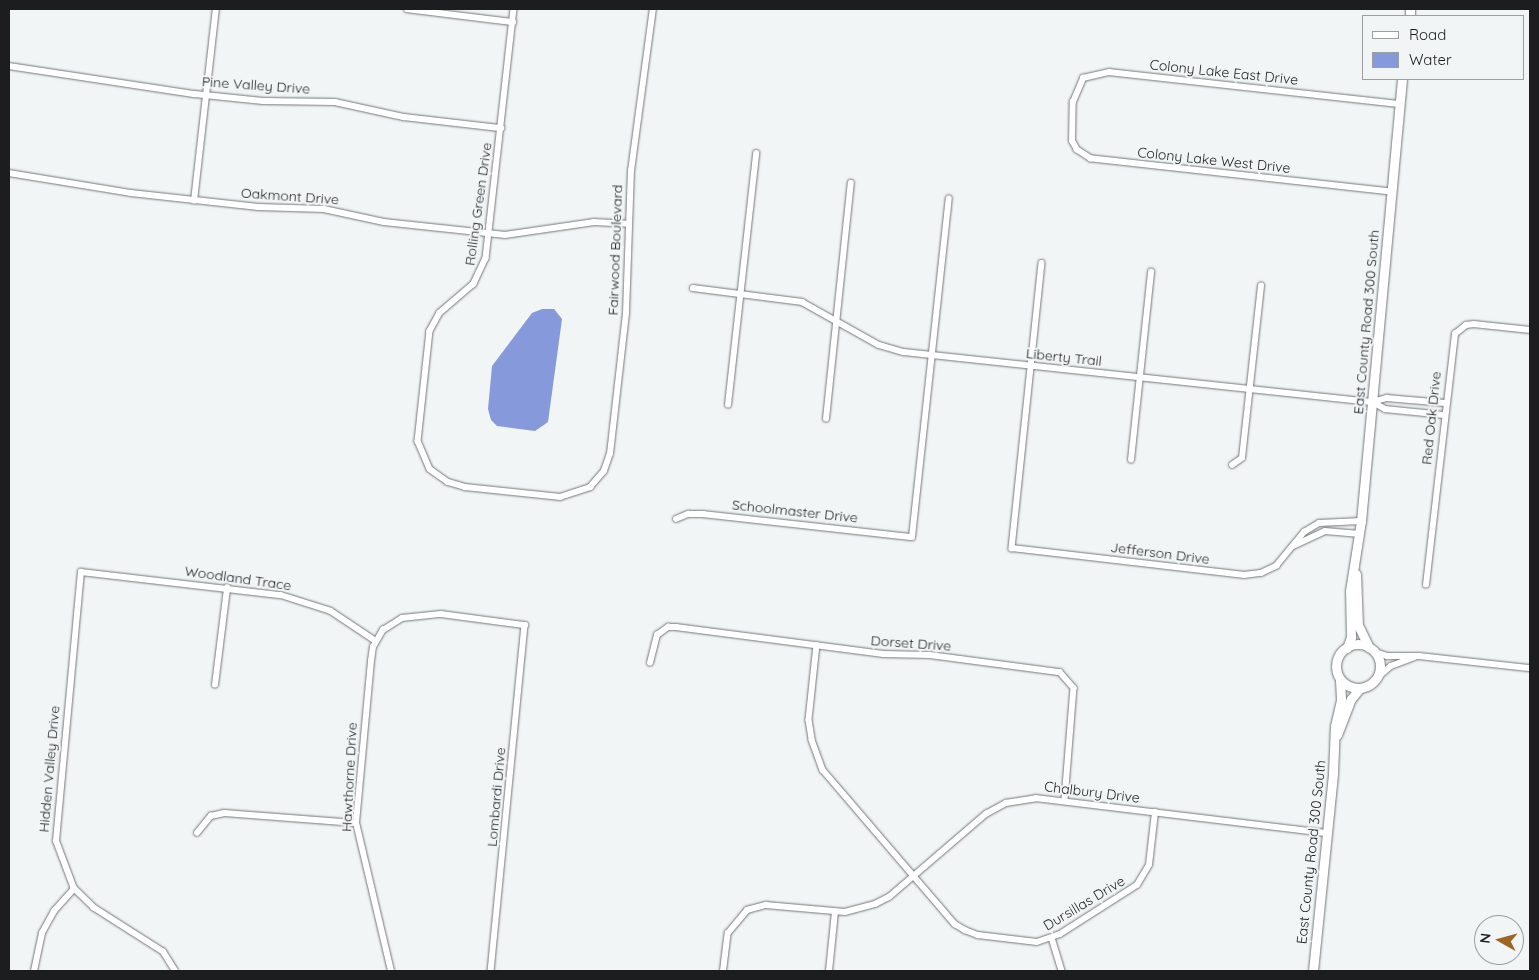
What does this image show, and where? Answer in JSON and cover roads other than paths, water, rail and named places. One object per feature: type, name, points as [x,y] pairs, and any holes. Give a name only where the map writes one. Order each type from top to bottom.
[{"type":"street","points":[[194,201],[216,9]]},
{"type":"street","points":[[407,9],[513,22]]},
{"type":"street","name":"Rolling Green Drive","points":[[430,469],[419,448],[417,431],[430,331],[440,313],[480,276],[489,234],[514,9]]},
{"type":"street","name":"Fairwood Boulevard","points":[[430,469],[456,485],[485,490],[560,497],[590,487],[604,471],[611,449],[627,305],[628,224],[638,103],[653,9]]},
{"type":"street","name":"Pine Valley Drive","points":[[9,66],[206,95],[263,101],[335,102],[404,117],[501,128]]},
{"type":"street","name":"Colony Lake East Drive","points":[[1072,112],[1080,81],[1088,75],[1103,72],[1400,104]]},
{"type":"street","name":"East County Road 300 South","points":[[1347,648],[1351,637],[1350,591],[1356,568],[1360,534],[1402,80]]},
{"type":"street","name":"Colony Lake West Drive","points":[[1072,112],[1073,144],[1080,154],[1091,159],[1391,192]]},
{"type":"street","points":[[728,405],[756,154]]},
{"type":"street","name":"Oakmont Drive","points":[[9,173],[194,201],[258,207],[324,209],[384,222],[489,234],[523,234],[594,222],[628,224]]},
{"type":"street","points":[[826,419],[851,183]]},
{"type":"street","points":[[932,356],[949,199]]},
{"type":"street","points":[[1032,366],[1042,263]]},
{"type":"street","points":[[1131,460],[1152,272]]},
{"type":"street","points":[[1232,465],[1242,458],[1261,286]]},
{"type":"street","name":"Liberty Trail","points":[[693,288],[802,302],[887,348],[932,356],[1372,402],[1387,398],[1445,403]]},
{"type":"street","name":"Red Oak Drive","points":[[1426,585],[1452,342],[1459,328],[1474,324],[1530,330]]},
{"type":"street","name":"Schoolmaster Drive","points":[[676,519],[688,514],[703,514],[912,537],[932,356]]},
{"type":"street","name":"Jefferson Drive","points":[[1032,366],[1012,548],[1244,575],[1268,570],[1294,546],[1304,532],[1319,523],[1361,521]]},
{"type":"street","points":[[1372,402],[1386,409],[1444,415]]},
{"type":"street","name":"Jefferson Drive","points":[[1294,546],[1325,531],[1360,534]]},
{"type":"street","name":"East County Road 300 South","points":[[1356,568],[1358,625],[1372,650]]},
{"type":"street","name":"Woodland Trace","points":[[77,606],[81,572],[227,588],[281,595],[316,605],[351,622],[376,641]]},
{"type":"street","points":[[216,685],[227,588]]},
{"type":"street","name":"Hidden Valley Drive","points":[[77,606],[55,820],[56,841],[74,889],[94,908],[163,952],[175,971]]},
{"type":"street","name":"Lombardi Drive","points":[[376,641],[383,630],[402,618],[421,615],[448,615],[525,625],[491,971]]},
{"type":"street","name":"Dorset Drive","points":[[650,663],[657,635],[668,627],[1060,672],[1074,688],[1065,801]]},
{"type":"street","name":"Hawthorne Drive","points":[[376,641],[371,661],[356,823],[391,971]]},
{"type":"street","points":[[1418,656],[1399,662],[1360,688],[1340,679],[1337,662],[1347,648],[1358,644],[1386,656],[1418,656],[1530,668]]},
{"type":"street","name":"Dursillas Drive","points":[[816,645],[809,720],[818,761],[826,774],[955,924],[965,930],[978,935],[1037,942],[1052,938],[1137,885],[1148,865],[1155,812]]},
{"type":"street","points":[[1372,650],[1380,665],[1377,678]]},
{"type":"street","name":"East County Road 300 South","points":[[1313,971],[1336,735],[1335,726],[1342,699],[1340,679]]},
{"type":"street","name":"East County Road 300 South","points":[[1336,735],[1351,699],[1360,688]]},
{"type":"street","name":"Chalbury Drive","points":[[722,971],[728,933],[742,913],[766,905],[835,912],[875,904],[914,876],[995,808],[1036,798],[1327,833]]},
{"type":"street","points":[[197,833],[211,816],[224,813],[356,823]]},
{"type":"street","points":[[34,971],[42,933],[54,911],[74,889]]},
{"type":"street","points":[[830,971],[835,912]]},
{"type":"street","points":[[1052,938],[1062,971]]},
{"type":"water","points":[[542,309],[554,309],[562,319],[548,422],[535,431],[497,426],[491,420],[488,409],[492,366],[532,313]]}]
